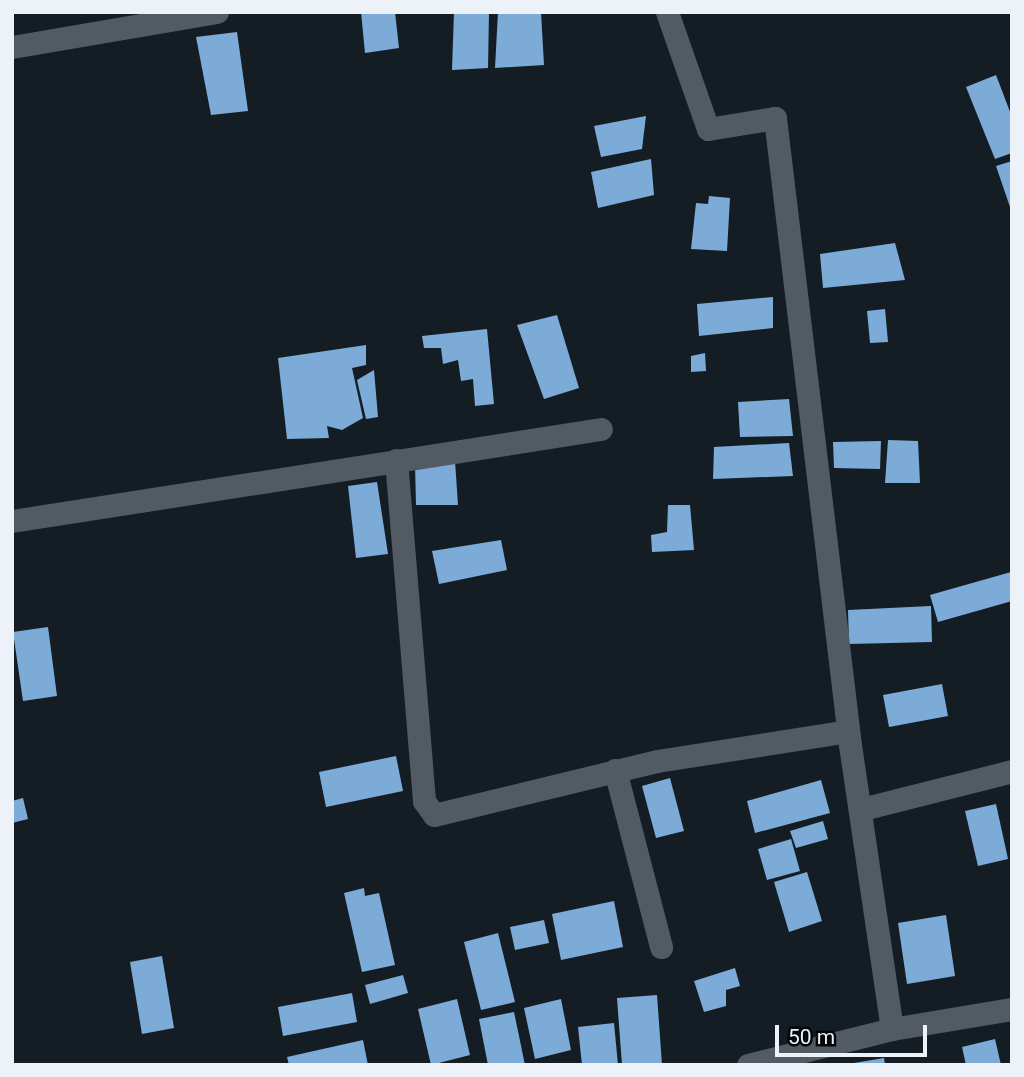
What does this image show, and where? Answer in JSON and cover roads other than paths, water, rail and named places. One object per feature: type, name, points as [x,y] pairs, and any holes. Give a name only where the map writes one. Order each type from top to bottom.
[{"type":"street","points":[[12,47],[217,12]]},
{"type":"street","points":[[667,12],[708,129],[775,118],[848,731],[862,809],[892,1029]]},
{"type":"street","points":[[12,522],[601,429]]},
{"type":"street","points":[[396,460],[424,801],[434,815],[615,771],[848,731]]},
{"type":"street","points":[[615,771],[661,947]]},
{"type":"street","points":[[862,809],[1012,771]]},
{"type":"street","points":[[748,1065],[892,1029],[1012,1009]]}]
